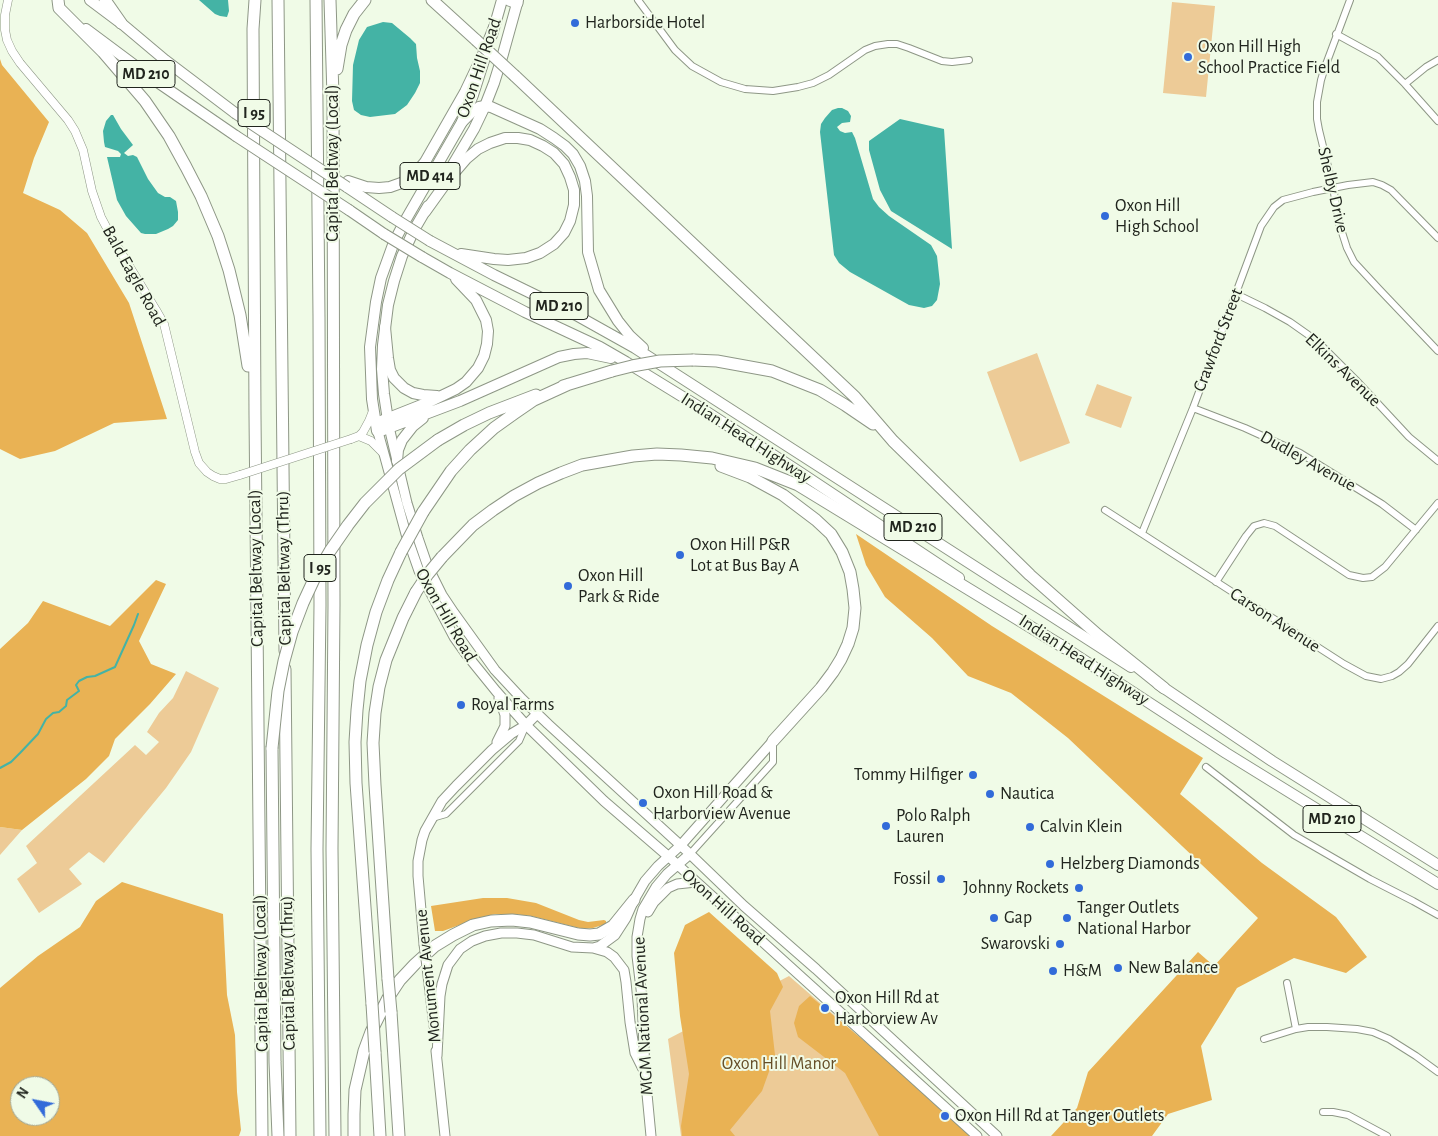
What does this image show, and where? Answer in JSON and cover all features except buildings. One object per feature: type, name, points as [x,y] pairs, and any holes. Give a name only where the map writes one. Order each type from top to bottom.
[{"type":"highway","points":[[105,0],[121,23]]},
{"type":"highway","points":[[250,0],[253,29]]},
{"type":"highway","name":"Capital Beltway (Local)","points":[[255,0],[253,29],[255,415],[262,1136]]},
{"type":"highway","name":"Capital Beltway (Thru)","points":[[278,0],[290,1136]]},
{"type":"highway","name":"Capital Beltway (Thru)","points":[[316,0],[320,605],[317,858],[320,1136]]},
{"type":"highway","name":"Capital Beltway (Local)","points":[[330,0],[333,96],[334,605],[332,849],[336,1136]]},
{"type":"highway","points":[[333,96],[341,45],[354,14],[365,0]]},
{"type":"highway","points":[[432,0],[855,397],[893,441]]},
{"type":"highway","points":[[58,4],[145,101],[169,136],[201,196],[218,236],[229,270],[245,340],[255,415]]},
{"type":"highway","points":[[278,1136],[275,1062],[272,748],[278,691],[284,661],[294,625],[303,603],[330,551],[348,525],[365,503],[398,470],[438,440],[464,425],[518,400],[612,371],[660,361],[717,361],[772,371],[820,390],[869,421],[893,441],[1030,575],[1098,635],[1164,688]]},
{"type":"highway","points":[[380,1136],[356,783],[356,710],[367,645],[385,588],[401,552],[423,512],[451,471],[494,428],[534,400],[569,384]]},
{"type":"highway","points":[[400,1136],[375,777],[373,743],[375,713],[379,686],[386,660],[416,592],[442,557],[468,530],[486,515],[514,496],[545,480],[582,466],[606,460],[641,455],[681,455],[712,458],[739,464],[755,468],[798,485],[1065,648]]},
{"type":"highway","points":[[681,455],[750,477],[802,508],[831,534],[842,552],[850,572],[854,589],[855,608],[853,628],[848,644],[834,672],[773,741]]},
{"type":"highway","points":[[354,1136],[355,1090],[364,1051],[371,1032],[388,998],[400,980],[435,946],[453,934],[473,925],[512,920],[530,922],[578,934],[599,934],[613,926],[634,900]]},
{"type":"main road","name":"Indian Head Highway","points":[[50,0],[58,4],[108,47],[153,79],[384,234],[450,273],[525,312],[600,347],[696,405],[882,525],[1226,753],[1438,884]]},
{"type":"main road","name":"Indian Head Highway","points":[[90,0],[236,113],[304,158],[348,184],[392,217],[430,241],[607,332],[662,366],[1164,688],[1280,766],[1438,865]]},
{"type":"main road","name":"Oxon Hill Road","points":[[502,0],[480,78],[462,122],[404,221],[387,260],[376,302],[370,373],[373,409],[411,550],[422,578],[454,637],[471,661],[526,725],[604,801],[669,857],[976,1136]]},
{"type":"main road","name":"Oxon Hill Road","points":[[515,1],[497,76],[474,129],[407,243],[398,265],[385,327],[382,369],[386,406],[396,461],[428,567],[442,595],[486,658],[537,714],[681,845],[744,906],[795,950],[997,1136]]},
{"type":"main road","points":[[348,184],[379,188],[390,187],[404,182],[414,175],[425,162],[465,92],[494,27]]},
{"type":"main road","points":[[462,122],[479,107],[485,106],[497,109],[540,129],[573,154],[580,166],[585,181],[588,252],[599,290],[618,321],[630,336],[662,366]]},
{"type":"main road","points":[[424,212],[466,159],[478,149],[490,143],[505,138],[530,140],[548,149],[564,164],[574,190],[574,205],[564,233],[554,244],[540,254],[508,260],[452,252]]},
{"type":"main road","points":[[377,427],[448,393],[466,382],[478,368],[484,356],[488,331],[482,310],[476,300],[450,273]]},
{"type":"main road","points":[[385,327],[389,366],[397,381],[404,388],[414,393],[433,396],[448,393]]},
{"type":"main road","points":[[396,461],[398,450],[406,432],[422,419],[435,411],[559,357],[586,353],[626,362]]},
{"type":"main road","points":[[389,422],[435,411]]},
{"type":"main road","points":[[492,750],[505,726],[502,704],[496,691]]},
{"type":"main road","name":"Monument Avenue","points":[[445,1136],[419,889],[418,861],[422,840],[442,801],[492,750],[511,734],[526,725],[537,714]]},
{"type":"main road","points":[[437,1056],[440,996],[446,971],[460,949],[472,941],[501,933],[534,935],[582,948],[600,946],[615,935],[645,881],[681,845],[773,741]]},
{"type":"main road","name":"MGM National Avenue","points":[[651,1136],[645,1073],[637,937],[640,919],[647,902],[660,882],[690,854]]},
{"type":"main road","points":[[637,937],[649,910],[662,892],[677,884],[696,882]]},
{"type":"main road","points":[[593,948],[607,952],[614,957],[624,970],[635,1053],[645,1073]]},
{"type":"street","name":"Bald Eagle Road","points":[[8,0],[5,30],[12,51],[75,131],[83,150],[92,191],[101,217],[164,324],[199,463],[213,476],[226,479],[355,438]]},
{"type":"street","points":[[638,0],[675,50],[692,66],[712,78],[745,89],[773,91],[813,83],[829,75],[865,50],[888,44],[909,48],[942,61],[969,60]]},
{"type":"street","name":"Shelby Drive","points":[[1350,0],[1336,34],[1321,80],[1317,102],[1317,119],[1322,147],[1341,230],[1354,262],[1438,351]]},
{"type":"street","points":[[1336,34],[1378,57],[1438,121]]},
{"type":"street","points":[[1405,84],[1438,60]]},
{"type":"street","name":"Crawford Street","points":[[1142,533],[1193,408],[1261,226],[1274,207],[1283,200],[1332,187],[1369,182],[1377,183],[1387,187],[1398,196],[1438,238]]},
{"type":"street","name":"Elkins Avenue","points":[[1236,294],[1290,322],[1317,341],[1409,437],[1438,461]]},
{"type":"street","name":"Dudley Avenue","points":[[1193,408],[1252,430],[1300,452],[1375,499],[1416,530]]},
{"type":"street","points":[[355,438],[368,426],[373,409]]},
{"type":"street","points":[[355,438],[371,441],[384,453]]},
{"type":"street","points":[[1216,582],[1254,526],[1264,523],[1276,526],[1344,572],[1364,578],[1372,577],[1381,572],[1438,503]]},
{"type":"street","name":"Carson Avenue","points":[[1105,510],[1357,672],[1376,679],[1392,676],[1403,669],[1438,626]]},
{"type":"street","name":"Monument Avenue","points":[[432,818],[446,814],[519,741],[526,725]]},
{"type":"street","points":[[690,854],[773,762],[773,741]]},
{"type":"street","points":[[1206,767],[1294,835],[1363,876],[1413,900],[1438,915]]},
{"type":"street","points":[[1287,983],[1296,1029]]},
{"type":"street","points":[[1264,1039],[1296,1029],[1327,1027],[1373,1032],[1397,1044],[1438,1072]]},
{"type":"street","points":[[1323,1112],[1348,1115],[1387,1136]]},
{"type":"green space","name":"Oxon Hill High School Practice Field","points":[[1172,2],[1215,6],[1206,97],[1163,93]]},
{"type":"green space","points":[[1037,353],[1070,443],[1020,462],[987,372]]},
{"type":"green space","points":[[1097,384],[1132,397],[1121,428],[1085,415]]},
{"type":"green space","points":[[186,671],[219,688],[191,752],[166,788],[104,863],[89,852],[69,869],[82,884],[39,913],[17,879],[37,863],[26,846],[135,745],[146,755],[159,742],[147,732],[159,713],[173,698]]},
{"type":"green space","points":[[0,827],[22,830],[0,855]]},
{"type":"green space","name":"Oxon Hill Manor","points":[[789,976],[974,1136],[681,1136],[668,1039]]},
{"type":"shaded area","points":[[0,59],[2,65],[49,122],[34,158],[23,193],[60,210],[87,233],[129,303],[167,419],[114,423],[55,451],[20,459],[0,449]]},
{"type":"shaded area","points":[[856,534],[992,626],[1203,758],[1180,794],[1262,863],[1336,917],[1367,957],[1346,973],[1294,958],[1237,988],[1201,1046],[1212,1100],[1168,1114],[1152,1136],[1051,1136],[1077,1108],[1088,1072],[1198,952],[1214,966],[1258,918],[1068,738],[1011,693],[968,676],[932,638],[885,597],[866,565]]},
{"type":"shaded area","points":[[156,580],[166,584],[139,641],[151,664],[176,674],[150,704],[115,739],[109,756],[86,779],[22,830],[0,827],[0,649],[28,623],[43,601],[110,626]]},
{"type":"shaded area","points":[[122,882],[223,914],[227,995],[235,1035],[237,1092],[241,1130],[239,1136],[0,1136],[0,988],[38,956],[80,927],[96,901]]},
{"type":"shaded area","points":[[483,898],[507,898],[536,903],[579,920],[588,922],[604,920],[606,924],[583,929],[531,916],[495,914],[443,931],[435,931],[431,906]]},
{"type":"shaded area","points":[[709,912],[777,973],[783,987],[770,1011],[775,1055],[762,1091],[730,1130],[735,1136],[682,1136],[681,1126],[689,1074],[680,1016],[674,953],[685,925]]},
{"type":"shaded area","points":[[810,996],[977,1136],[879,1136],[845,1073],[798,1037],[794,1023],[799,1006]]},
{"type":"water","points":[[199,0],[228,0],[229,11],[227,17],[215,14]]},
{"type":"water","points":[[383,22],[392,23],[416,44],[420,83],[407,105],[395,114],[370,117],[361,115],[354,110],[352,101],[353,65],[359,40],[367,27]]},
{"type":"water","points":[[838,108],[848,111],[851,116],[850,122],[842,123],[837,127],[845,133],[852,132],[855,138],[873,199],[889,216],[931,245],[937,256],[940,284],[937,300],[932,306],[924,308],[909,305],[850,272],[839,263],[834,255],[820,132],[821,124],[825,118],[832,110]]},
{"type":"water","points":[[113,115],[133,145],[124,153],[128,156],[133,155],[137,157],[148,179],[158,193],[176,201],[178,220],[168,229],[156,234],[141,233],[126,216],[117,200],[107,157],[120,157],[121,154],[118,151],[105,147],[103,131],[106,121]]},
{"type":"water","points":[[900,119],[944,129],[952,249],[891,211],[880,190],[869,150],[869,141]]},
{"type":"waterway","points":[[0,768],[11,762],[38,734],[46,719],[66,706],[67,700],[79,691],[76,685],[79,681],[115,667],[138,614]]},
{"type":"place","name":"Harborside Hotel","points":[[575,23]]},
{"type":"place","name":"Oxon Hill High School Practice Field","points":[[1188,57]]},
{"type":"place","name":"Oxon Hill High School","points":[[1105,216]]},
{"type":"place","name":"Oxon Hill P&R Lot at Bus Bay A","points":[[680,555]]},
{"type":"place","name":"Oxon Hill Park & Ride","points":[[568,586]]},
{"type":"place","name":"Royal Farms","points":[[461,705]]},
{"type":"place","name":"Tommy Hilfiger","points":[[973,775]]},
{"type":"place","name":"Nautica","points":[[990,794]]},
{"type":"place","name":"Oxon Hill Road & Harborview Avenue","points":[[643,803]]},
{"type":"place","name":"Polo Ralph Lauren","points":[[886,826]]},
{"type":"place","name":"Calvin Klein","points":[[1030,827]]},
{"type":"place","name":"Helzberg Diamonds","points":[[1050,864]]},
{"type":"place","name":"Fossil","points":[[941,879]]},
{"type":"place","name":"Johnny Rockets","points":[[1079,888]]},
{"type":"place","name":"Gap","points":[[994,918]]},
{"type":"place","name":"Tanger Outlets National Harbor","points":[[1067,918]]},
{"type":"place","name":"Swarovski","points":[[1060,944]]},
{"type":"place","name":"New Balance","points":[[1118,968]]},
{"type":"place","name":"H&M","points":[[1053,971]]},
{"type":"place","name":"Oxon Hill Rd at Harborview Av","points":[[825,1008]]},
{"type":"place","name":"Oxon Hill Rd at Tanger Outlets","points":[[945,1116]]}]
